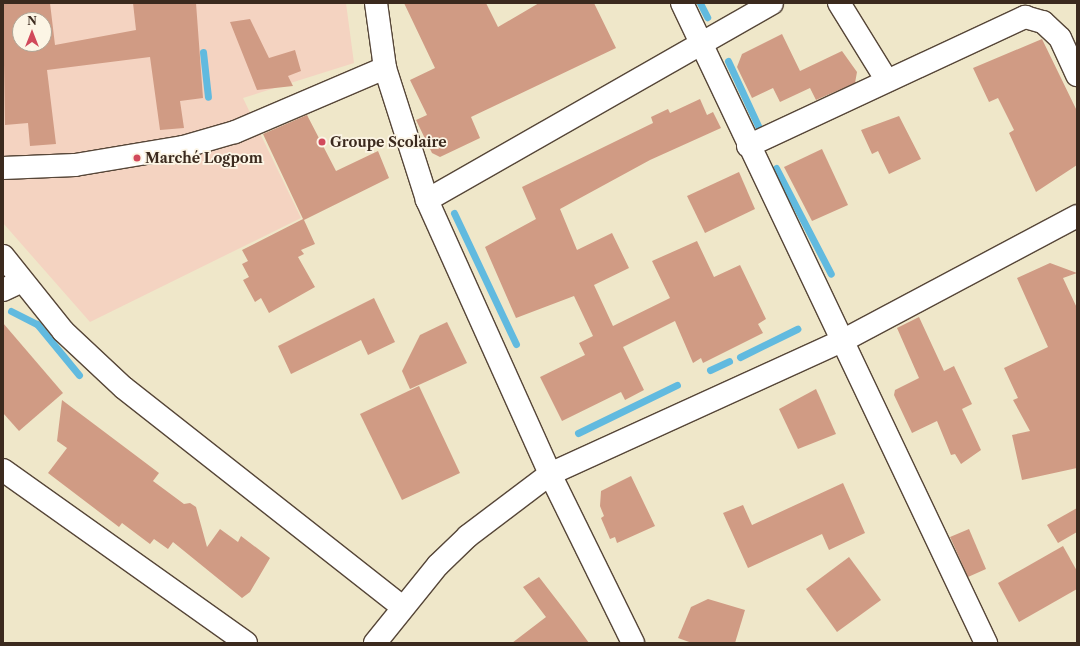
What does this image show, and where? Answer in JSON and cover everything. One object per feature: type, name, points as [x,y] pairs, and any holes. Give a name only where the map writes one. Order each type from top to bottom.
[{"type":"street","points":[[376,3],[385,68],[427,200],[550,474],[633,643]]},
{"type":"street","points":[[682,3],[748,146],[986,643]]},
{"type":"street","points":[[427,200],[772,3]]},
{"type":"street","points":[[839,3],[886,79]]},
{"type":"street","points":[[748,146],[886,79],[1025,17],[1043,22],[1060,38],[1077,75]]},
{"type":"street","points":[[3,168],[75,165],[183,147],[235,132],[385,68]]},
{"type":"street","points":[[379,641],[402,607],[468,536],[550,474],[842,341],[1077,216]]},
{"type":"street","points":[[3,256],[12,286],[64,331],[124,388],[402,607]]},
{"type":"street","points":[[3,470],[246,643]]},
{"type":"shaded area","name":"Marché Logpom","points":[[3,3],[346,3],[354,63],[243,98],[301,218],[90,322],[3,223]]},
{"type":"building","points":[[3,3],[50,3],[51,12],[12,12],[12,52],[52,52],[52,20],[55,45],[136,30],[133,3],[196,3],[203,98],[180,101],[184,128],[160,130],[150,57],[47,70],[56,144],[30,146],[28,123],[5,125]]},
{"type":"building","points":[[404,3],[486,3],[498,27],[539,3],[594,3],[616,48],[471,117],[480,138],[440,157],[432,153],[416,120],[427,115],[410,80],[435,68]]},
{"type":"building","points":[[250,19],[269,58],[295,50],[301,71],[288,76],[293,86],[257,90],[230,22]]},
{"type":"building","points":[[782,34],[800,71],[842,51],[857,72],[855,83],[816,100],[810,88],[780,102],[773,88],[752,98],[737,67],[742,54]]},
{"type":"building","points":[[1042,39],[1077,111],[1077,165],[1036,192],[1009,133],[1014,130],[998,98],[989,102],[973,68]]},
{"type":"building","points":[[700,99],[707,115],[713,112],[721,128],[650,160],[560,209],[577,250],[612,233],[629,268],[594,285],[613,326],[670,298],[652,261],[697,241],[714,277],[740,265],[766,319],[758,324],[763,333],[703,363],[701,358],[693,363],[675,321],[623,347],[644,390],[625,400],[621,392],[562,421],[540,377],[585,355],[579,343],[593,336],[574,296],[516,318],[485,247],[536,219],[522,187],[653,123],[651,117],[668,109],[670,113]]},
{"type":"building","points":[[307,115],[336,171],[378,151],[389,178],[304,220],[315,244],[301,250],[304,254],[298,257],[315,287],[269,313],[261,298],[255,302],[243,280],[249,277],[242,264],[248,261],[242,250],[303,219],[263,134]]},
{"type":"building","points":[[899,116],[921,159],[889,174],[878,151],[872,154],[861,130]]},
{"type":"building","points":[[822,149],[848,205],[812,221],[784,167]]},
{"type":"building","points":[[739,172],[755,209],[705,233],[687,196]]},
{"type":"building","points":[[1050,263],[1077,273],[1063,278],[1077,308],[1077,468],[1022,480],[1012,435],[1030,431],[1013,400],[1018,398],[1004,368],[1048,347],[1017,278]]},
{"type":"building","points":[[374,298],[395,342],[368,355],[361,340],[291,374],[278,346]]},
{"type":"building","points":[[919,317],[944,371],[954,366],[972,404],[962,409],[981,450],[961,464],[955,454],[951,455],[937,421],[912,433],[894,395],[895,390],[919,378],[897,328]]},
{"type":"building","points":[[447,322],[467,363],[410,389],[402,371],[420,335]]},
{"type":"building","points":[[3,323],[63,393],[19,431],[3,413]]},
{"type":"building","points":[[419,386],[460,473],[402,500],[360,414]]},
{"type":"building","points":[[816,389],[836,434],[798,449],[779,409]]},
{"type":"building","points":[[62,400],[159,473],[153,481],[184,504],[190,503],[196,507],[207,547],[220,529],[238,542],[241,536],[270,558],[250,592],[242,598],[173,542],[168,549],[154,539],[150,544],[122,523],[119,527],[48,473],[67,448],[57,441]]},
{"type":"building","points":[[631,476],[655,526],[617,543],[615,537],[610,539],[601,518],[604,516],[600,506],[601,491]]},
{"type":"building","points":[[843,483],[865,533],[829,550],[822,534],[748,568],[723,513],[743,505],[752,525]]},
{"type":"building","points":[[1077,508],[1077,532],[1058,543],[1047,525]]},
{"type":"building","points":[[969,529],[986,569],[968,577],[950,537]]},
{"type":"building","points":[[1063,546],[1077,571],[1077,589],[1019,622],[998,583]]},
{"type":"building","points":[[849,557],[881,600],[837,632],[806,589]]},
{"type":"building","points":[[539,577],[589,643],[512,643],[546,617],[523,587]]},
{"type":"building","points":[[708,599],[745,610],[735,643],[692,643],[678,638],[691,607]]},
{"type":"waterway","points":[[700,3],[707,17]]},
{"type":"waterway","points":[[203,52],[208,97]]},
{"type":"waterway","points":[[728,61],[761,132]]},
{"type":"waterway","points":[[776,168],[831,274]]},
{"type":"waterway","points":[[454,213],[516,344]]},
{"type":"waterway","points":[[11,311],[37,324],[79,375]]},
{"type":"waterway","points":[[740,357],[797,329]]},
{"type":"waterway","points":[[710,370],[729,361]]},
{"type":"waterway","points":[[578,433],[677,385]]},
{"type":"place","name":"Groupe Scolaire","points":[[322,142]]},
{"type":"place","name":"Marché Logpom","points":[[137,158]]}]
